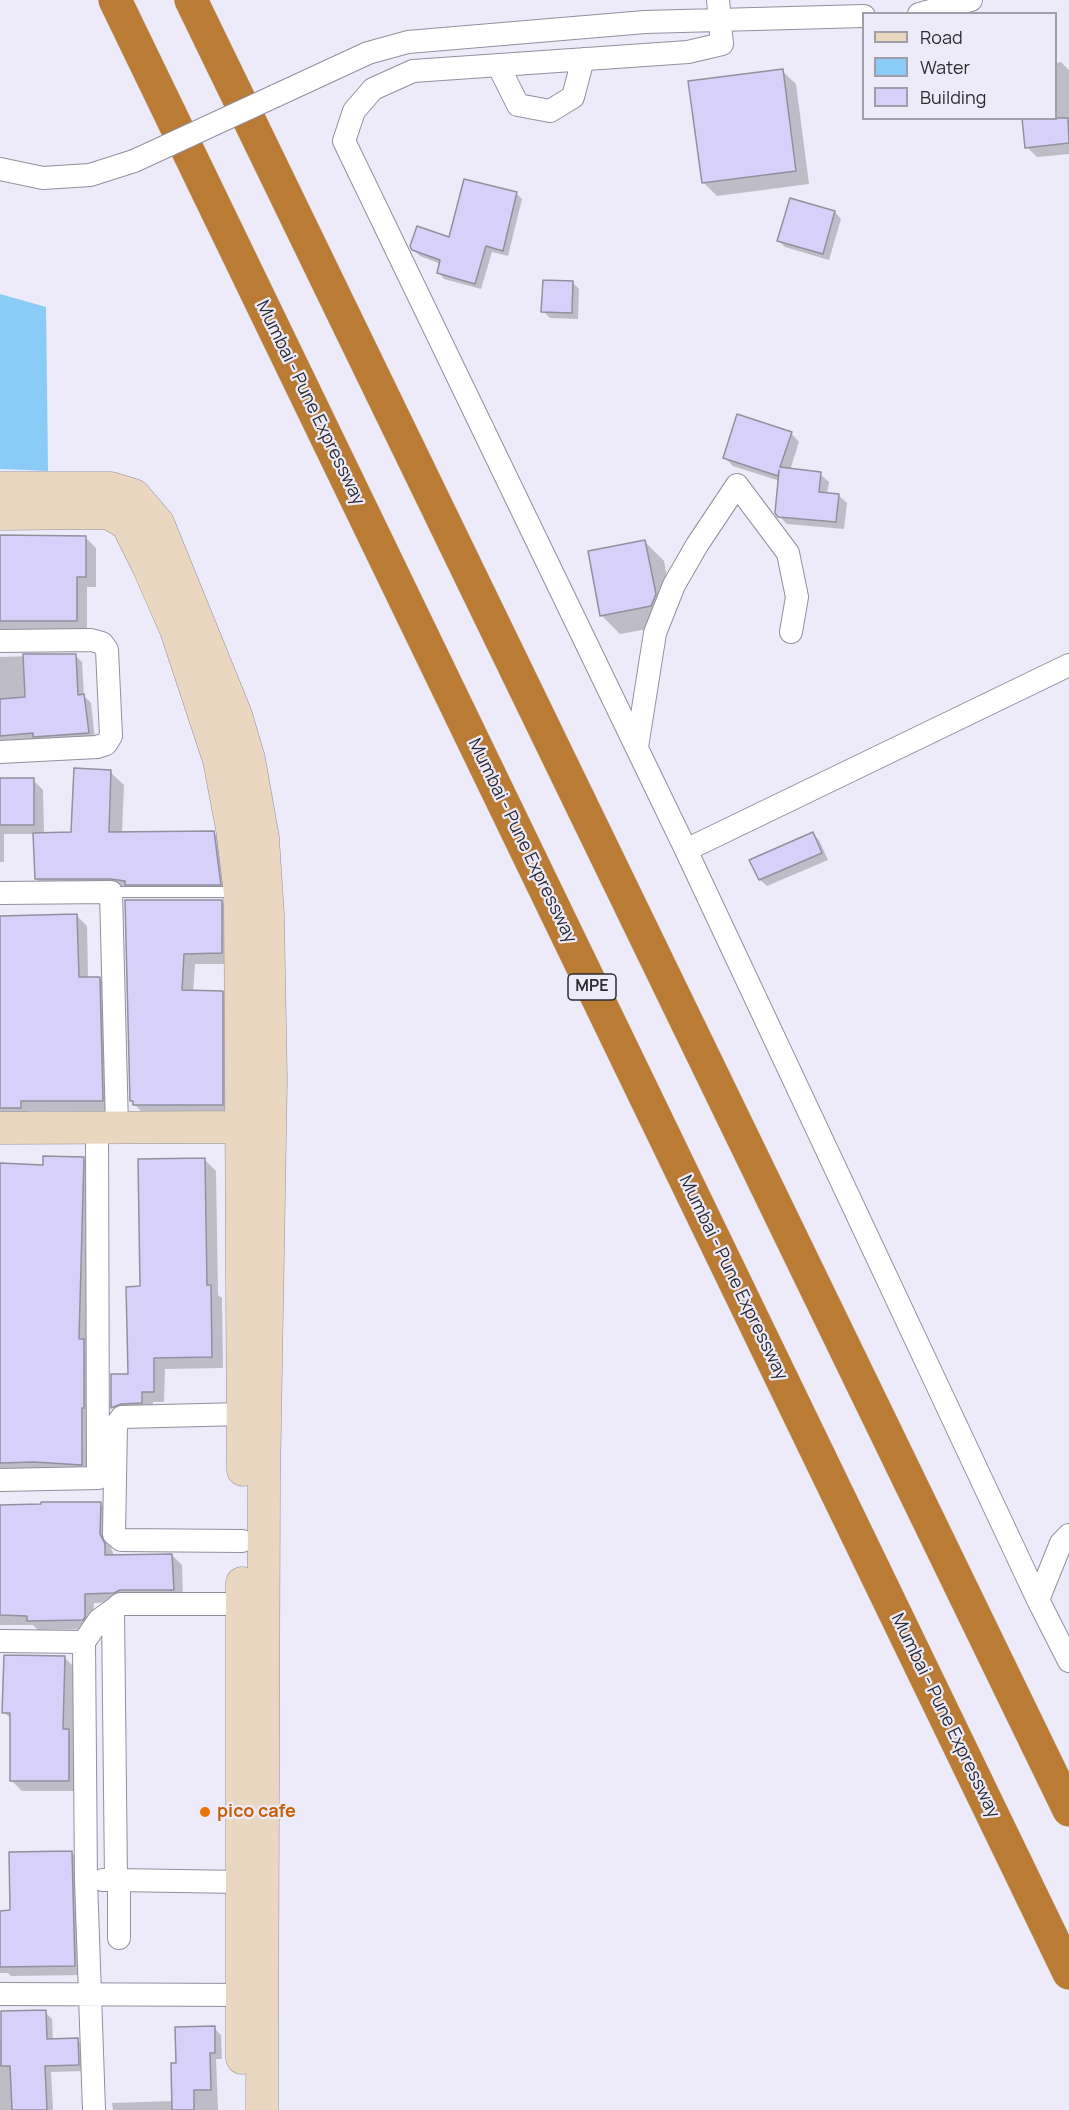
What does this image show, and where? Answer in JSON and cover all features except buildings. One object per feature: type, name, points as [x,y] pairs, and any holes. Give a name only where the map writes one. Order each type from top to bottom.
[{"type":"highway","name":"Mumbai - Pune Expressway","points":[[115,0],[1069,1973]]},
{"type":"highway","points":[[191,0],[1069,1810]]},
{"type":"main road","points":[[0,488],[111,488],[134,495],[158,523],[236,716],[249,759],[263,838],[268,915],[243,1414],[241,1882],[262,2110]]},
{"type":"main road","points":[[0,514],[108,513],[127,524],[176,630],[219,760],[232,829],[240,892],[256,1127],[264,1482],[251,1995],[243,2110]]},
{"type":"main road","points":[[0,1128],[256,1127]]},
{"type":"street","points":[[926,12],[971,0]]},
{"type":"street","points":[[720,10],[723,44],[688,52],[413,71],[373,89],[354,111],[344,141],[637,747],[1038,1600],[1069,1661]]},
{"type":"street","points":[[0,169],[43,178],[90,175],[134,161],[368,53],[408,42],[645,22],[720,10],[862,16]]},
{"type":"street","points":[[498,65],[518,105],[550,111],[573,97],[583,59]]},
{"type":"street","points":[[637,747],[656,633],[674,585],[697,545],[738,485],[788,553],[797,597],[791,632]]},
{"type":"street","points":[[0,640],[91,640],[102,643],[107,650],[111,736],[106,744],[97,747],[0,752]]},
{"type":"street","points":[[686,850],[1069,665]]},
{"type":"street","points":[[0,893],[111,892],[98,1478],[0,1480]]},
{"type":"street","points":[[242,1541],[121,1540],[114,1534],[116,1425],[122,1417],[243,1414]]},
{"type":"street","points":[[1038,1600],[1061,1543],[1069,1535]]},
{"type":"street","points":[[93,2110],[86,1881],[84,1642],[99,1620],[120,1604],[242,1604]]},
{"type":"street","points":[[113,1610],[116,1880],[119,1938]]},
{"type":"street","points":[[0,1641],[84,1642]]},
{"type":"street","points":[[86,1881],[241,1882]]},
{"type":"street","points":[[0,1994],[251,1995]]},
{"type":"lane","points":[[111,892],[240,892]]},
{"type":"water","points":[[0,294],[46,307],[48,471],[0,469]]},
{"type":"place","name":"pico cafe","points":[[205,1812]]}]
